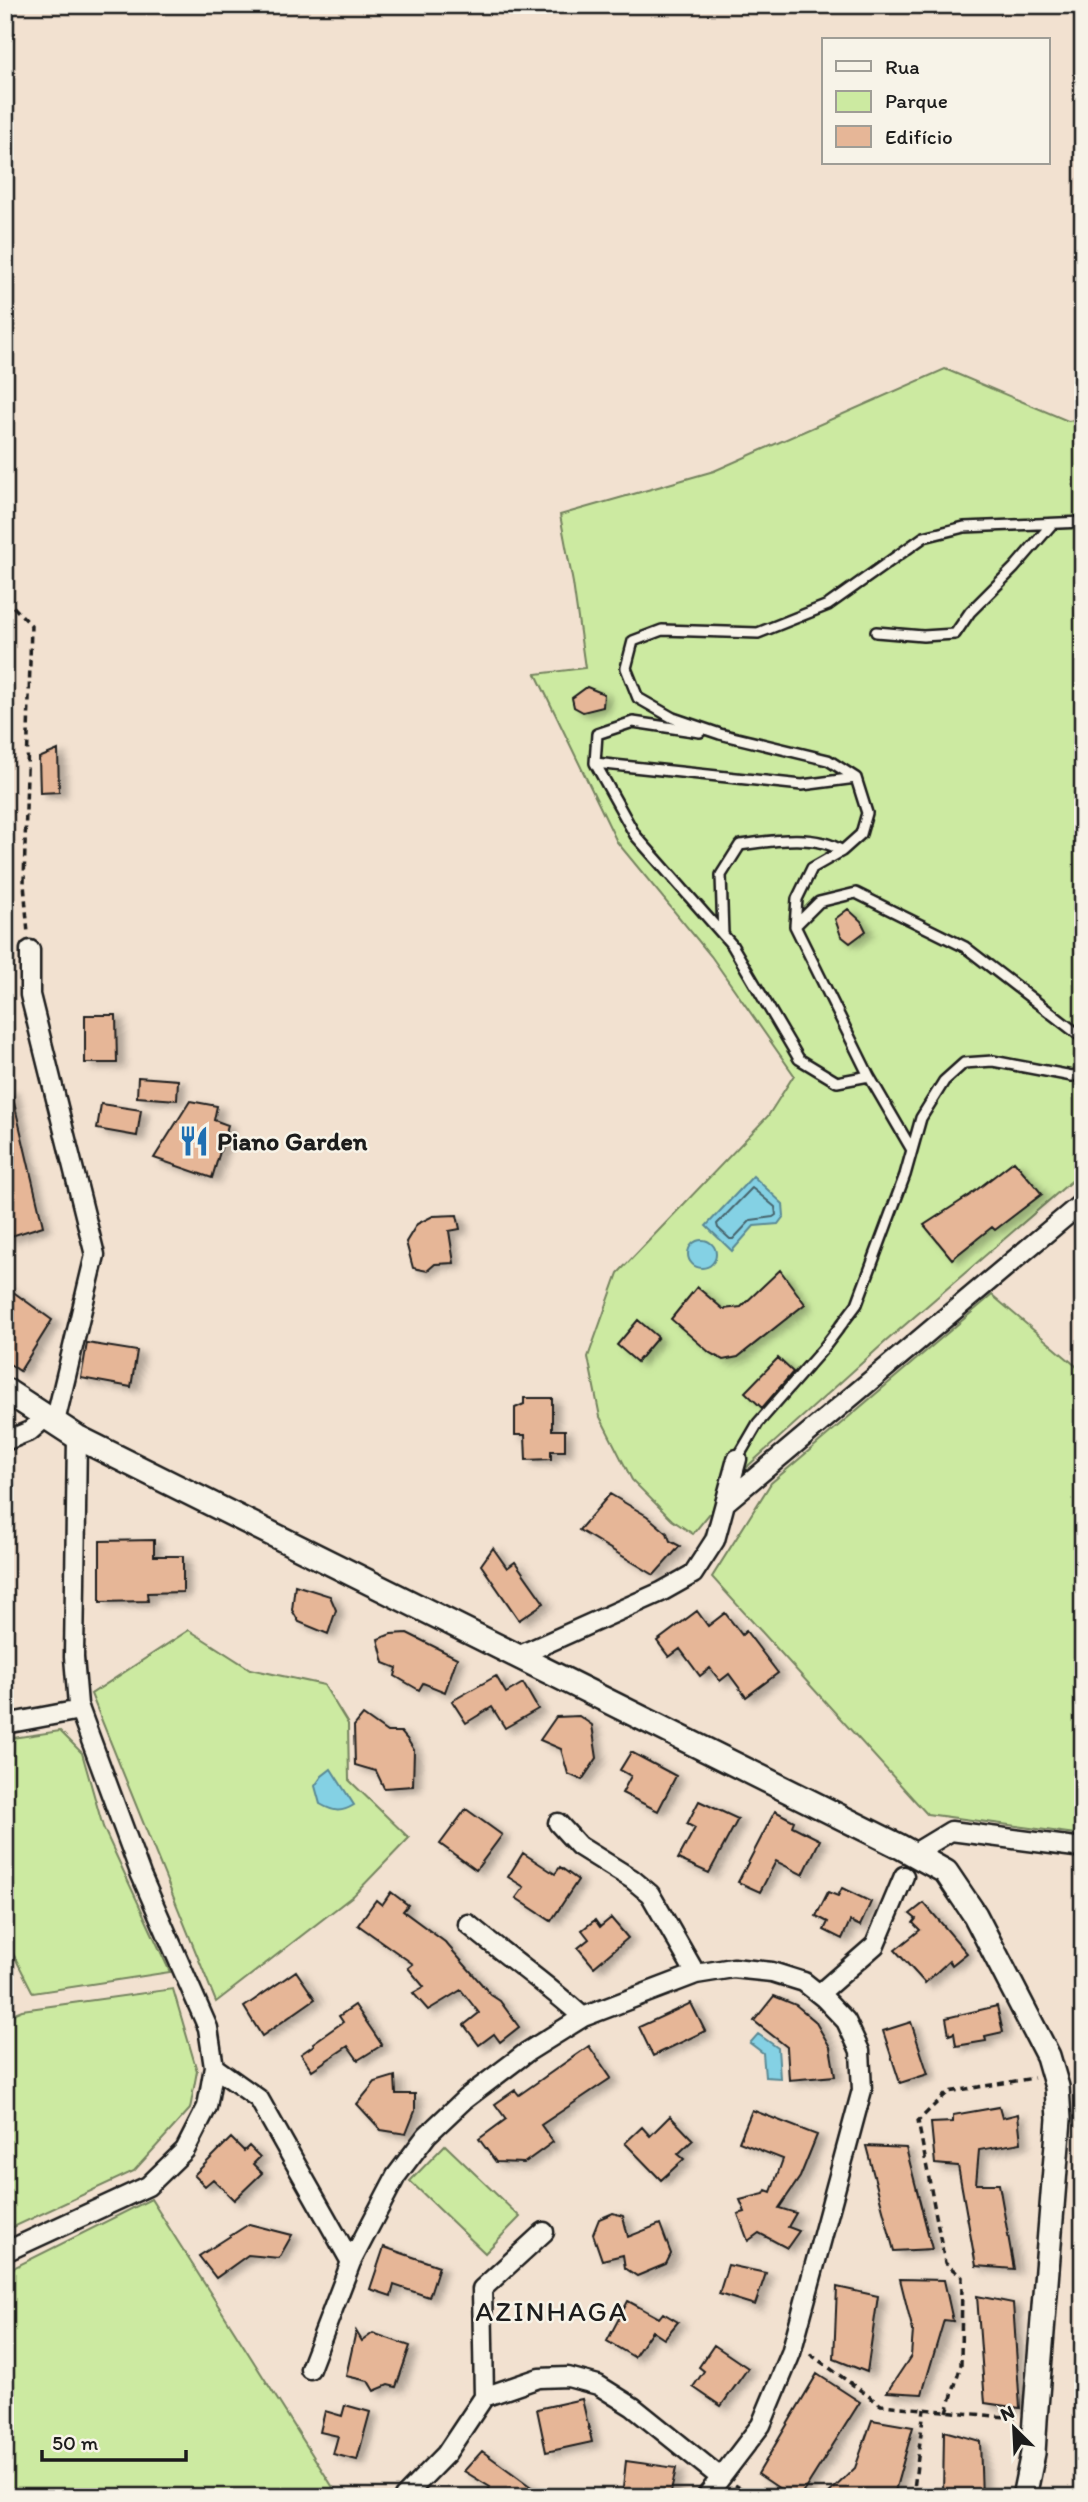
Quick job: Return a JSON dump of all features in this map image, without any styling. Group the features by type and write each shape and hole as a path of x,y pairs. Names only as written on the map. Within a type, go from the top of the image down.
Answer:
{"street":[{"path":"5,1441 50,1419 95,1255 30,995 30,950"},
{"path":"725,1503 1083,1202"},
{"path":"5,1390 77,1437 946,1872 975,1915 1048,2056 1057,2087 1059,2119 1033,2453 1024,2497"},
{"path":"5,2252 148,2186 185,2150 207,2108 214,2067 208,2028 141,1875 80,1710 74,1657 77,1437"},
{"path":"518,1656 661,1592 693,1574 715,1540 737,1459"},
{"path":"5,1724 80,1710"},
{"path":"558,1823 579,1846 632,1879 650,1894 696,1974"},
{"path":"913,1854 951,1831 1083,1848"},
{"path":"819,1994 876,1945 904,1876"},
{"path":"468,1924 519,1966 550,1986 583,2017"},
{"path":"310,2369 351,2262 396,2176 428,2135 465,2099 527,2052 583,2017 696,1974 733,1968 772,1972 804,1982 846,2021 860,2051 862,2090 794,2343 761,2425 706,2497"},
{"path":"214,2067 259,2099 351,2262"},
{"path":"404,2497 446,2454 484,2397 482,2289 544,2232"},
{"path":"484,2397 539,2378 568,2377 598,2385 633,2407 720,2477"}],"lane":[{"path":"912,1150 869,1076 795,926 797,899 812,868 842,851 861,834 867,813 856,778 828,760 720,734 673,718 638,698 626,668 633,641 662,630 758,634 828,605 924,537 964,527 1083,523"},
{"path":"876,632 923,636 955,634 970,612 1014,568 1052,524"},
{"path":"720,734 633,722 597,734 595,763 635,835 732,945 799,1059 837,1083 869,1076"},
{"path":"595,763 802,785 856,778"},
{"path":"723,935 721,875 740,845 779,840 831,843 842,851"},
{"path":"795,926 820,902 856,893 965,947 1083,1038"},
{"path":"737,1459 758,1423 823,1349 858,1304 884,1236 921,1118 944,1081 964,1063 993,1060 1072,1076 1083,1074"}],"path":[{"path":"5,598 31,625 24,883 30,950"},
{"path":"947,2412 961,2365 962,2277 945,2263 918,2121 948,2092 1054,2075"},
{"path":"794,2343 881,2405 1035,2420"},
{"path":"913,2497 924,2409"}],"green space":[{"path":"945,369 1068,421 1083,419 1083,1171 884,1343 749,1465 693,1534 672,1520 632,1480 600,1417 588,1357 618,1273 768,1116 794,1075 711,956 617,842 536,674 585,668 560,515 714,471"},
{"path":"992,1295 1083,1372 1083,1835 927,1814 712,1577 771,1483"},
{"path":"189,1630 250,1669 324,1685 348,1724 349,1780 409,1838 354,1895 216,2002 91,1694"},
{"path":"60,1731 82,1753 103,1827 170,1972 33,1993 5,1942 5,1739"},
{"path":"173,1989 197,2071 190,2109 134,2171 5,2231 5,2017 22,2010"},
{"path":"445,2145 520,2217 485,2253 410,2181"},
{"path":"151,2199 339,2497 5,2497 5,2272"}],"water":[{"path":"753,1176 783,1204 784,1216 778,1224 754,1226 732,1251 706,1226"},
{"path":"702,1240 712,1244 716,1254 712,1264 702,1268 692,1264 688,1254 692,1244"},
{"path":"331,1769 354,1805 333,1810 320,1804 315,1786"},
{"path":"758,2034 778,2048 780,2078 765,2077 763,2053 750,2043"}],"building":[{"path":"587,687 604,694 603,707 583,712 574,707 572,698"},
{"path":"58,750 59,792 40,793 39,758"},
{"path":"848,909 861,921 866,931 850,943 841,936 835,919"},
{"path":"85,1015 116,1015 117,1063 85,1063"},
{"path":"138,1077 178,1080 177,1100 137,1097"},
{"path":"11,1090 43,1226 5,1238 5,1091"},
{"name":"Piano Garden","path":"190,1101 217,1106 214,1120 228,1125 212,1178 154,1158"},
{"path":"101,1104 141,1110 137,1136 97,1129"},
{"path":"1014,1161 1042,1194 995,1230 992,1227 952,1259 924,1225 970,1195"},
{"path":"457,1215 460,1229 449,1231 454,1263 435,1264 427,1271 413,1268 406,1242 417,1224 433,1216"},
{"path":"780,1270 805,1304 738,1357 723,1360 710,1353 671,1319 697,1287 723,1309 741,1307"},
{"path":"5,1286 52,1320 20,1371 5,1361"},
{"path":"638,1320 658,1337 637,1362 617,1345"},
{"path":"87,1343 137,1351 131,1387 81,1378"},
{"path":"778,1358 793,1372 762,1408 745,1392"},
{"path":"524,1398 552,1398 552,1430 565,1430 565,1451 551,1451 551,1459 526,1460 525,1435 515,1435 515,1408 524,1404"},
{"path":"610,1494 647,1516 667,1533 670,1541 680,1546 654,1575 579,1530"},
{"path":"154,1540 154,1556 183,1556 183,1592 147,1593 148,1601 100,1602 100,1541"},
{"path":"493,1548 507,1568 515,1562 544,1603 519,1620 481,1565"},
{"path":"295,1585 330,1596 336,1610 328,1634 299,1622 292,1610"},
{"path":"697,1611 708,1626 725,1613 742,1635 746,1631 778,1673 746,1697 729,1674 720,1681 710,1668 700,1676 680,1649 669,1657 657,1641"},
{"path":"407,1633 457,1658 445,1692 423,1683 419,1690 395,1676 397,1668 384,1663 378,1639 391,1634"},
{"path":"496,1676 506,1693 523,1683 538,1709 505,1728 492,1707 466,1723 452,1701"},
{"path":"363,1715 387,1732 401,1732 407,1739 414,1750 413,1786 384,1788 376,1771 355,1765 354,1726"},
{"path":"579,1716 592,1725 597,1758 582,1780 568,1774 561,1749 540,1740 556,1717"},
{"path":"631,1752 676,1776 658,1811 622,1793 631,1776 620,1770"},
{"path":"699,1801 738,1819 709,1873 678,1859 695,1828 687,1824"},
{"path":"466,1809 502,1835 476,1870 440,1844"},
{"path":"775,1811 794,1821 792,1826 820,1840 803,1875 776,1861 760,1892 738,1882"},
{"path":"523,1853 555,1874 560,1867 578,1880 551,1921 516,1898 524,1887 508,1877"},
{"path":"842,1888 871,1902 860,1926 850,1921 842,1939 824,1930 828,1922 816,1916 828,1892 838,1896"},
{"path":"391,1892 408,1905 403,1911 445,1942 491,1995 500,2001 519,2027 500,2042 494,2034 479,2045 464,2025 479,2013 461,1990 428,2010 413,1993 424,1987 408,1968 413,1964 358,1925 376,1900 382,1905"},
{"path":"924,1903 967,1953 952,1965 949,1961 925,1983 895,1950 920,1930 913,1923 916,1919 910,1914"},
{"path":"611,1918 628,1938 594,1967 578,1948 589,1939 582,1930 595,1920 600,1927"},
{"path":"296,1971 315,1999 262,2036 244,2007"},
{"path":"774,1996 796,2005 815,2021 830,2047 835,2076 789,2080 787,2047 754,2021"},
{"path":"691,2003 705,2031 653,2056 639,2027"},
{"path":"355,2005 382,2045 358,2060 348,2046 312,2070 301,2054 343,2022 339,2016"},
{"path":"997,2006 1003,2032 985,2036 986,2041 956,2046 954,2033 949,2035 946,2018"},
{"path":"911,2022 928,2074 900,2083 883,2031"},
{"path":"589,2046 611,2078 541,2125 553,2142 524,2163 496,2162 479,2139 506,2119 495,2104 515,2090 519,2095"},
{"path":"395,2076 396,2094 415,2094 415,2111 406,2134 381,2130 357,2104 375,2082"},
{"path":"999,2107 1002,2118 1018,2114 1021,2143 979,2150 976,2184 999,2184 1014,2269 976,2266 958,2166 935,2164 931,2123 953,2122 953,2115"},
{"path":"752,2110 817,2135 800,2177 779,2208 796,2213 788,2227 799,2231 787,2248 759,2233 748,2241 738,2214 745,2212 740,2200 764,2194 766,2190 771,2192 783,2159 739,2142"},
{"path":"670,2116 693,2140 678,2154 684,2159 661,2180 625,2143 642,2127 650,2136"},
{"path":"231,2138 244,2151 249,2146 260,2157 253,2164 262,2173 234,2200 213,2179 205,2186 194,2175"},
{"path":"866,2146 906,2148 932,2249 894,2251"},
{"path":"613,2213 623,2216 628,2237 660,2224 671,2254 666,2264 637,2276 625,2268 623,2255 602,2260 593,2234 599,2219"},
{"path":"249,2224 292,2235 279,2258 248,2255 216,2278 199,2256"},
{"path":"384,2247 439,2266 429,2297 394,2285 391,2296 370,2289"},
{"path":"728,2265 766,2273 755,2305 719,2294"},
{"path":"900,2279 944,2280 953,2321 944,2320 922,2394 887,2392 911,2356 913,2331"},
{"path":"837,2287 878,2296 867,2372 834,2359"},
{"path":"977,2296 1013,2303 1020,2408 985,2403"},
{"path":"628,2301 659,2318 663,2313 678,2322 664,2339 652,2331 634,2357 607,2341"},
{"path":"356,2331 362,2341 373,2333 410,2346 396,2387 388,2385 374,2391 368,2381 346,2376"},
{"path":"714,2345 748,2368 721,2406 693,2387 704,2371 699,2367"},
{"path":"817,2374 860,2402 800,2497 792,2497 758,2474"},
{"path":"582,2399 592,2442 546,2452 537,2409"},
{"path":"345,2405 370,2412 357,2460 333,2454 338,2436 320,2432 325,2411 342,2416"},
{"path":"872,2420 913,2427 895,2491 884,2497 825,2497 855,2468"},
{"path":"944,2431 980,2441 982,2497 943,2497"},
{"path":"482,2451 531,2487 522,2497 483,2497 490,2487 464,2471"},
{"path":"626,2461 676,2468 670,2497 622,2497"}],"place":[{"name":"Piano Garden","path":"194,1141"}],"district":[{"name":"AZINHAGA","path":"552,2311"}]}
